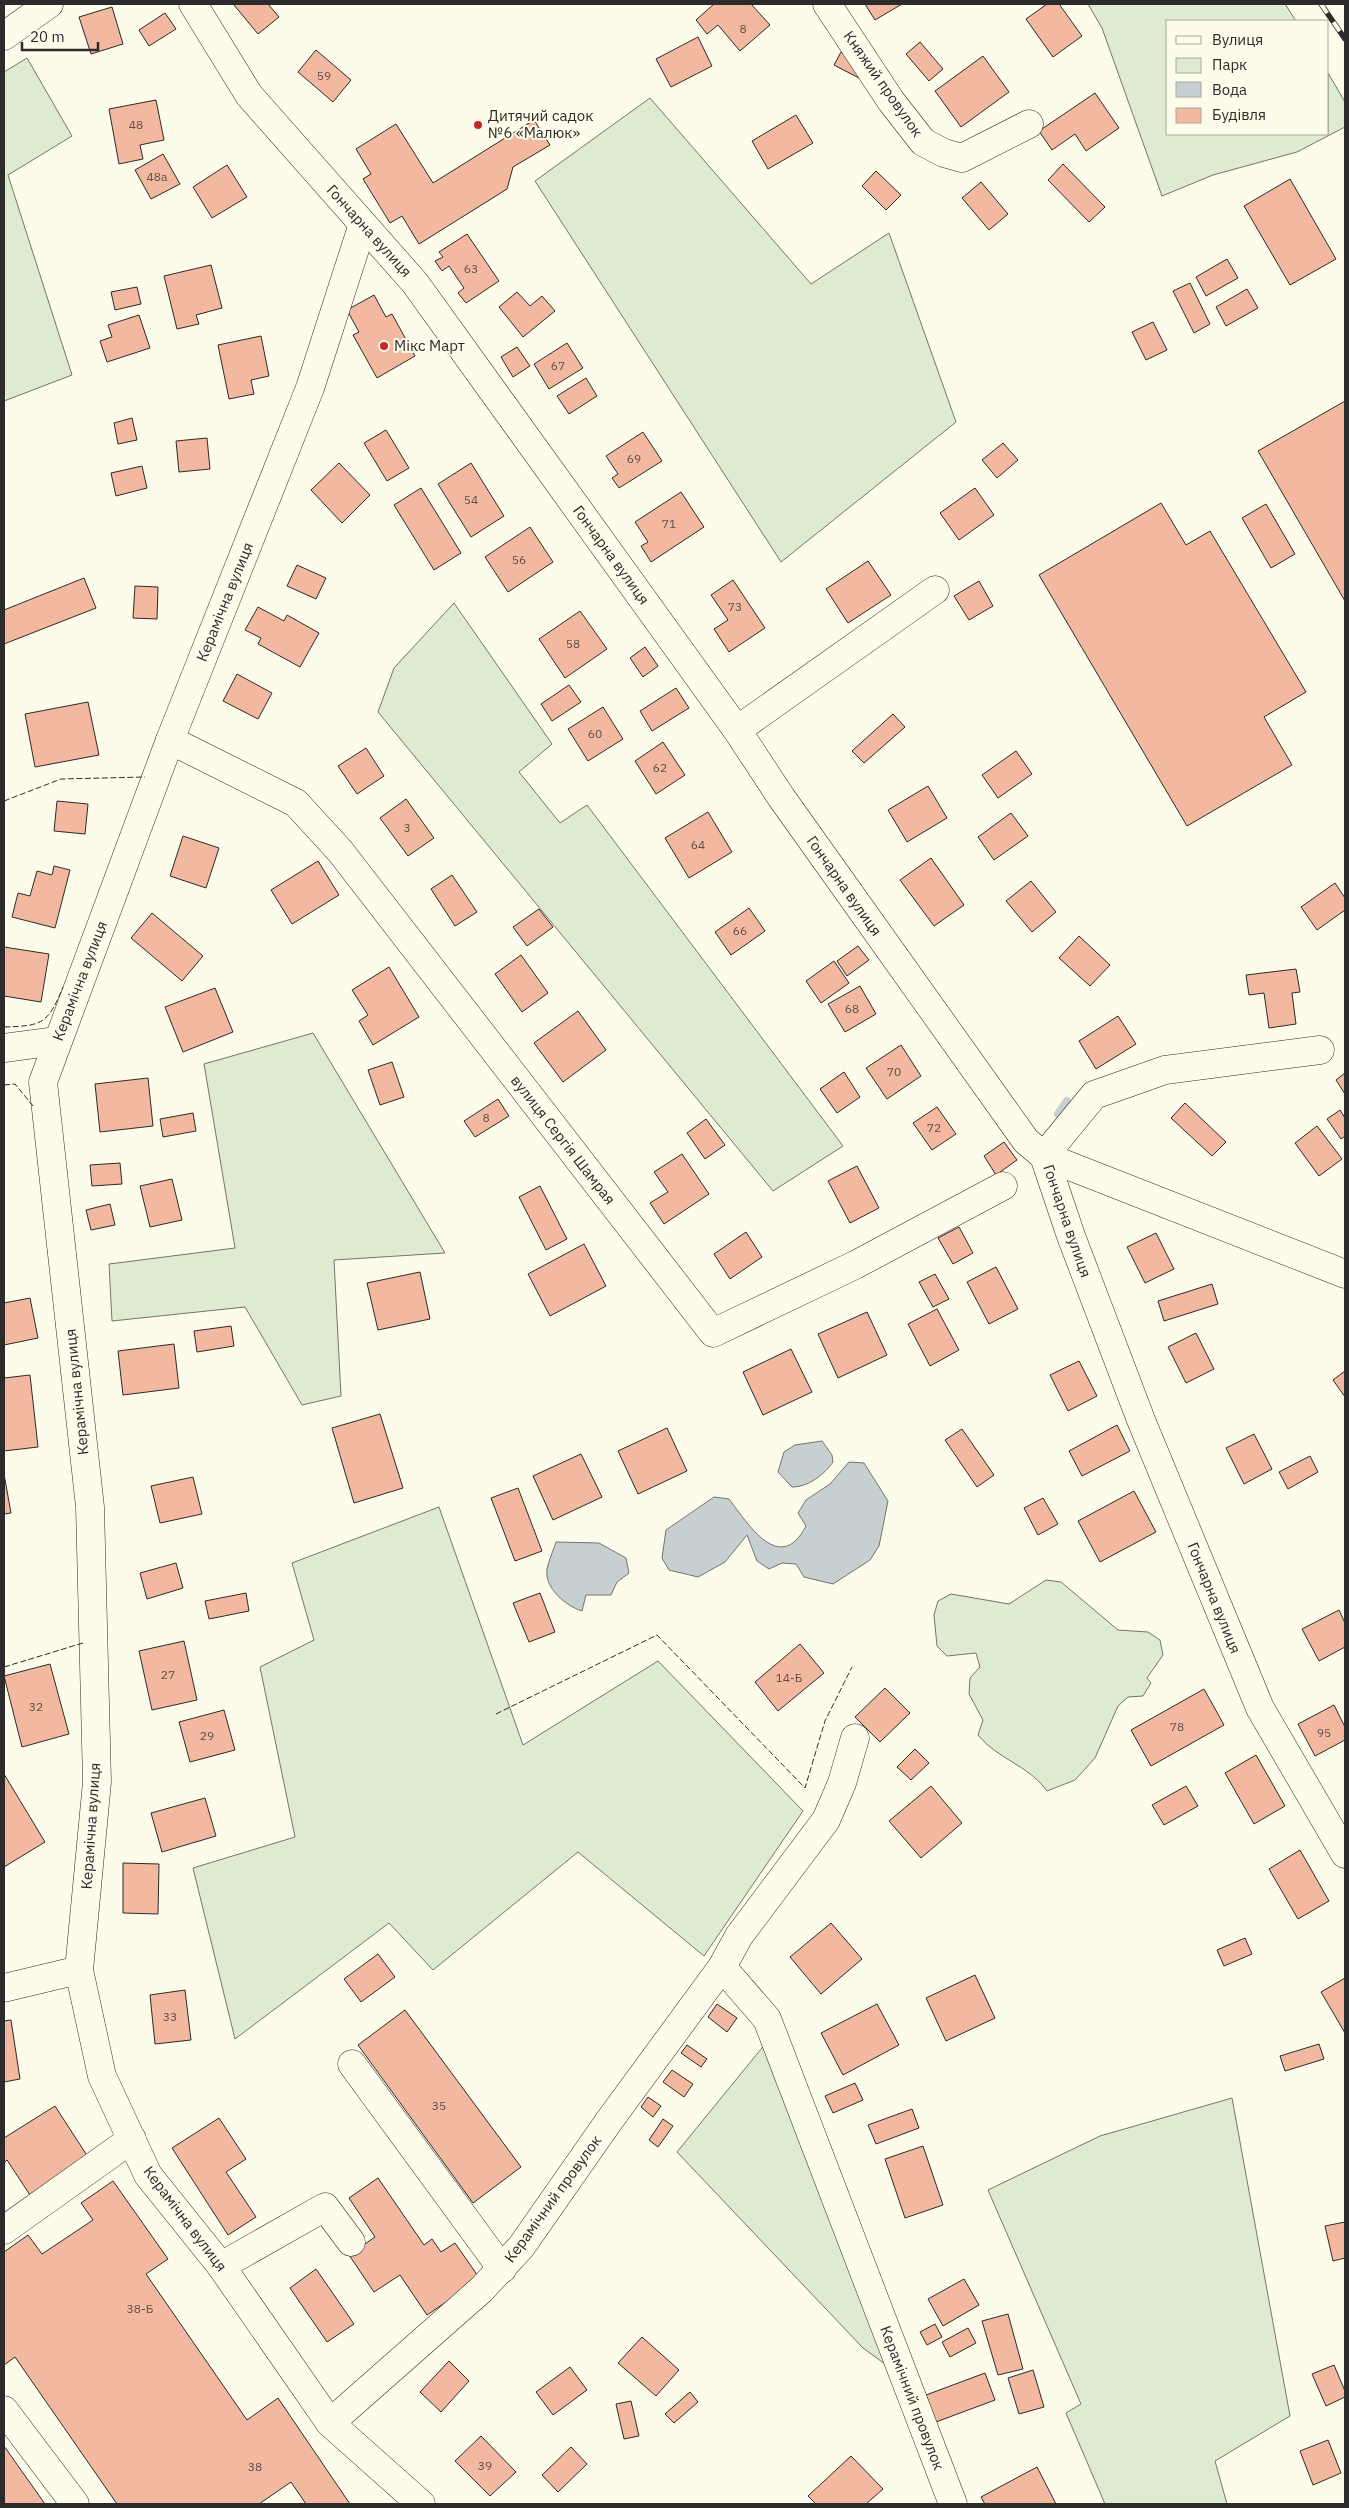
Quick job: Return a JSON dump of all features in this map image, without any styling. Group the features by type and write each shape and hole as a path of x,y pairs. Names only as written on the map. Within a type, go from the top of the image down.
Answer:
{"street":[{"path":"4,36 49,4"},
{"name":"Гончарна вулиця","path":"193,4 249,95 415,283 737,730 781,797 1026,1141 1044,1156 1071,1236 1141,1420 1260,1708 1345,1854"},
{"name":"Княжий провулок","path":"827,4 891,101 923,142 944,153 962,158 1029,124"},
{"name":"Керамічна вулиця","path":"363,224 310,388 170,740 43,1082 90,1507 97,1782 79,1970 102,2076 148,2175 221,2266 330,2423 421,2504"},
{"path":"737,730 935,590"},
{"name":"вулиця Сергія Шамрая","path":"170,740 296,803 340,851 713,1333 855,1265 1003,1186"},
{"path":"4,1048 57,1042"},
{"path":"1320,1050 1165,1070 1094,1095 1044,1156 1345,1274"},
{"name":"Керамічний провулок","path":"330,2423 502,2269 521,2247 609,2121 722,1967 739,1936 826,1820 842,1783 855,1738"},
{"name":"Керамічний провулок","path":"722,1967 767,2019 953,2504"},
{"path":"4,1988 79,1970"},
{"path":"352,2064 502,2269"},
{"path":"4,2230 132,2139"},
{"path":"221,2266 325,2208 351,2242"},
{"path":"4,2410 75,2504"}],"green space":[{"path":"1088,4 1285,4 1295,20 1166,20 1166,135 1329,135 1329,75 1345,102 1345,127 1297,152 1213,175 1162,196 1102,28"},
{"path":"27,58 72,136 8,175 72,375 4,401 4,72"},
{"path":"650,98 811,284 889,233 956,422 781,562 535,181"},
{"path":"454,603 552,744 519,772 560,823 587,805 843,1146 773,1191 378,712 394,668"},
{"path":"313,1033 445,1253 334,1260 341,1396 302,1405 245,1307 112,1321 109,1264 235,1248 204,1064"},
{"path":"439,1507 523,1745 658,1661 803,1811 704,1956 578,1852 433,1970 389,1923 235,2039 193,1868 295,1837 260,1667 314,1640 292,1563"},
{"path":"1046,1580 1061,1582 1118,1630 1148,1632 1160,1640 1163,1655 1147,1678 1151,1683 1143,1696 1128,1697 1118,1706 1095,1758 1075,1780 1047,1791 1032,1775 994,1750 978,1735 983,1720 969,1694 970,1678 980,1667 976,1653 947,1656 937,1646 934,1615 938,1601 951,1594 1009,1604"},
{"path":"766,2043 889,2367 863,2348 677,2152"},
{"path":"1232,2098 1290,2416 1215,2461 1227,2504 1105,2504 1066,2413 1081,2404 988,2190 1100,2136"}],"water":[{"path":"822,1441 832,1455 833,1462 810,1483 792,1487 778,1472 784,1452 795,1445"},
{"path":"849,1462 864,1463 888,1501 879,1546 870,1560 833,1584 804,1577 796,1564 782,1563 769,1569 757,1561 747,1535 725,1562 698,1577 669,1570 662,1558 666,1530 714,1497 729,1499 745,1521 765,1541 775,1546 786,1546 796,1540 806,1526 798,1513 806,1500 830,1484"},
{"path":"556,1542 599,1543 626,1558 629,1573 617,1582 611,1595 586,1595 582,1611 576,1609 563,1601 549,1583 547,1569"}],"building":[{"path":"268,4 279,17 258,34 234,5"},
{"path":"714,4 751,4 770,25 740,51 718,25 707,34 696,20"},
{"path":"865,4 902,4 875,20"},
{"path":"1047,4 1059,4 1082,36 1053,57 1026,19"},
{"path":"112,7 123,44 91,54 79,17"},
{"path":"165,13 176,29 149,46 139,30"},
{"path":"698,37 712,66 671,87 656,59"},
{"path":"920,42 943,69 929,81 906,54"},
{"path":"316,50 351,80 333,102 298,72"},
{"path":"841,52 866,66 859,78 834,65"},
{"path":"983,56 1009,92 961,127 935,91"},
{"path":"1095,93 1119,128 1086,151 1075,134 1052,150 1039,131"},
{"path":"156,100 164,140 140,145 143,159 119,164 109,109"},
{"path":"796,115 813,143 768,169 752,141"},
{"path":"534,120 550,145 513,167 507,189 419,244 402,216 390,223 363,179 371,174 356,149 396,124 433,183"},
{"path":"163,154 180,184 151,199 135,170"},
{"path":"1063,164 1105,207 1089,222 1048,180"},
{"path":"227,165 247,197 212,218 193,187"},
{"path":"876,171 901,195 886,210 862,186"},
{"path":"1290,179 1336,259 1290,285 1244,206"},
{"path":"981,182 1008,214 989,230 962,198"},
{"path":"467,234 499,281 466,303 458,293 464,288 449,266 442,271 435,261 443,257 439,252"},
{"path":"1227,259 1238,278 1206,296 1196,277"},
{"path":"211,265 222,308 196,315 199,324 177,329 164,276"},
{"path":"1190,283 1210,324 1194,333 1173,291"},
{"path":"137,287 141,304 115,310 111,292"},
{"path":"1247,289 1258,308 1226,326 1216,307"},
{"path":"517,292 530,306 542,296 555,311 523,337 499,307"},
{"name":"Мікс Март","path":"374,295 386,317 392,314 415,356 377,378 353,335 359,332 347,310"},
{"path":"139,315 150,348 107,362 100,341 112,337 108,325"},
{"path":"1153,322 1167,350 1146,360 1132,332"},
{"path":"261,336 269,376 251,380 254,394 229,399 218,345"},
{"path":"567,343 583,368 549,389 534,364"},
{"path":"517,347 530,366 513,377 501,357"},
{"path":"586,378 597,396 569,414 557,396"},
{"path":"1345,401 1345,601 1258,451"},
{"path":"132,418 137,440 118,444 114,423"},
{"path":"386,430 409,468 387,481 364,443"},
{"path":"643,432 662,461 619,488 612,478 618,474 606,456"},
{"path":"207,438 210,469 179,472 176,441"},
{"path":"1003,443 1018,460 997,478 982,460"},
{"path":"339,463 370,495 342,523 311,490"},
{"path":"471,463 504,516 471,537 438,484"},
{"path":"142,466 147,488 116,496 111,473"},
{"path":"421,488 461,553 434,570 394,505"},
{"path":"975,488 994,515 959,540 940,513"},
{"path":"681,492 704,527 651,562 641,546 648,542 635,522"},
{"path":"1161,503 1186,545 1210,531 1306,692 1264,717 1292,765 1187,826 1039,575"},
{"path":"1266,504 1295,554 1271,568 1242,518"},
{"path":"530,527 553,562 508,592 485,557"},
{"path":"868,561 891,595 848,623 826,589"},
{"path":"297,565 326,578 316,599 287,586"},
{"path":"84,578 96,608 4,644 4,610"},
{"path":"733,580 765,628 729,652 714,629 728,620 711,595"},
{"path":"979,581 993,606 969,620 954,596"},
{"path":"135,586 158,587 157,619 133,618"},
{"path":"258,607 284,621 287,615 319,633 300,667 258,644 261,638 245,630"},
{"path":"580,611 607,649 565,678 539,639"},
{"path":"645,647 658,666 643,677 630,658"},
{"path":"237,674 272,693 258,719 223,701"},
{"path":"569,685 581,702 552,721 541,704"},
{"path":"676,688 689,708 652,731 640,711"},
{"path":"88,702 99,755 35,767 25,714"},
{"path":"603,707 623,739 588,761 568,729"},
{"path":"893,714 905,727 864,763 852,751"},
{"path":"663,742 685,775 656,794 635,761"},
{"path":"366,748 384,776 357,794 338,766"},
{"path":"1016,751 1032,774 998,798 982,775"},
{"path":"928,786 947,818 907,842 888,810"},
{"path":"406,799 434,838 408,856 380,818"},
{"path":"57,801 88,804 85,834 54,831"},
{"path":"708,812 732,852 689,878 665,838"},
{"path":"1011,813 1028,836 994,860 978,837"},
{"path":"183,836 219,848 206,888 170,876"},
{"path":"931,858 964,905 934,926 900,880"},
{"path":"318,861 339,895 292,924 271,890"},
{"path":"54,866 70,870 55,928 12,917 18,893 30,896 37,871 52,875"},
{"path":"452,875 477,912 455,926 431,889"},
{"path":"1031,881 1056,912 1032,932 1006,901"},
{"path":"1335,883 1345,898 1345,910 1317,930 1301,907"},
{"path":"749,908 765,931 731,955 715,932"},
{"path":"539,909 553,927 527,946 513,927"},
{"path":"152,913 203,956 182,981 131,938"},
{"path":"1079,936 1110,965 1090,986 1059,958"},
{"path":"858,946 869,960 847,976 837,961"},
{"path":"4,947 49,954 41,1002 4,996"},
{"path":"521,955 548,993 522,1012 495,974"},
{"path":"834,961 849,983 821,1003 806,981"},
{"path":"389,967 419,1017 373,1045 359,1021 368,1015 352,990"},
{"path":"1296,969 1300,992 1292,993 1296,1024 1269,1028 1264,993 1249,995 1246,975"},
{"path":"860,986 876,1014 845,1032 828,1004"},
{"path":"215,988 233,1032 183,1052 165,1007"},
{"path":"578,1011 606,1050 563,1082 534,1043"},
{"path":"1118,1016 1136,1044 1096,1069 1079,1041"},
{"path":"901,1045 921,1076 887,1099 866,1068"},
{"path":"392,1062 404,1097 380,1105 368,1070"},
{"path":"844,1072 860,1097 837,1113 820,1089"},
{"path":"1345,1073 1345,1094 1336,1080"},
{"path":"148,1078 153,1126 100,1132 95,1084"},
{"path":"498,1099 509,1116 475,1137 464,1121"},
{"path":"1185,1103 1226,1142 1212,1156 1171,1118"},
{"path":"937,1107 956,1134 932,1150 913,1123"},
{"path":"1340,1110 1345,1118 1345,1136 1341,1139 1327,1119"},
{"path":"193,1113 196,1131 163,1137 160,1119"},
{"path":"706,1119 725,1145 705,1159 687,1133"},
{"path":"1317,1126 1342,1159 1319,1176 1295,1143"},
{"path":"1004,1142 1017,1160 996,1175 984,1156"},
{"path":"682,1154 709,1194 664,1224 650,1203 668,1192 654,1172"},
{"path":"120,1163 122,1184 92,1186 90,1165"},
{"path":"857,1166 879,1208 850,1223 828,1181"},
{"path":"172,1179 182,1220 150,1227 140,1186"},
{"path":"540,1186 567,1239 546,1250 519,1197"},
{"path":"110,1204 115,1225 91,1230 86,1210"},
{"path":"959,1227 973,1253 953,1264 938,1238"},
{"path":"746,1232 762,1257 730,1279 714,1254"},
{"path":"1156,1233 1174,1269 1145,1283 1127,1247"},
{"path":"584,1244 606,1286 550,1316 528,1274"},
{"path":"996,1267 1018,1309 989,1324 967,1282"},
{"path":"420,1272 430,1319 378,1330 367,1283"},
{"path":"935,1274 949,1299 933,1307 919,1282"},
{"path":"1212,1284 1218,1304 1164,1321 1158,1301"},
{"path":"30,1298 38,1338 4,1345 4,1303"},
{"path":"937,1309 959,1350 930,1366 908,1324"},
{"path":"867,1312 887,1355 838,1378 818,1334"},
{"path":"231,1326 234,1346 197,1352 194,1331"},
{"path":"1196,1333 1214,1369 1186,1383 1168,1347"},
{"path":"174,1344 179,1388 123,1395 118,1351"},
{"path":"791,1349 812,1392 763,1415 743,1372"},
{"path":"1079,1361 1097,1396 1068,1411 1050,1375"},
{"path":"1345,1371 1345,1397 1333,1380"},
{"path":"30,1375 38,1447 4,1451 4,1378"},
{"path":"380,1414 403,1488 354,1503 332,1428"},
{"path":"1117,1425 1130,1451 1082,1476 1069,1451"},
{"path":"667,1428 687,1471 638,1494 618,1451"},
{"path":"962,1429 994,1475 977,1487 945,1440"},
{"path":"1254,1434 1272,1469 1244,1484 1226,1448"},
{"path":"581,1454 602,1497 553,1520 533,1476"},
{"path":"1310,1456 1318,1472 1288,1489 1279,1472"},
{"path":"4,1474 11,1513 4,1514"},
{"path":"193,1477 202,1514 160,1523 151,1486"},
{"path":"518,1488 542,1551 515,1561 491,1498"},
{"path":"1134,1491 1156,1532 1100,1562 1078,1521"},
{"path":"1043,1498 1058,1524 1038,1535 1024,1508"},
{"path":"176,1563 183,1588 147,1599 140,1573"},
{"path":"246,1593 249,1611 209,1619 205,1601"},
{"path":"540,1593 555,1632 529,1642 513,1603"},
{"path":"1339,1610 1345,1623 1345,1647 1319,1661 1302,1629"},
{"path":"184,1641 197,1700 152,1710 139,1651"},
{"path":"800,1644 824,1673 778,1711 755,1682"},
{"path":"50,1664 69,1734 22,1747 4,1676"},
{"path":"885,1688 910,1713 880,1742 855,1717"},
{"path":"1204,1689 1224,1725 1151,1766 1131,1730"},
{"path":"1334,1705 1345,1727 1345,1740 1315,1756 1298,1724"},
{"path":"224,1710 235,1750 190,1762 179,1722"},
{"path":"915,1749 929,1763 911,1780 897,1767"},
{"path":"1256,1755 1285,1806 1254,1824 1225,1773"},
{"path":"4,1774 45,1842 4,1867"},
{"path":"931,1786 962,1823 921,1858 889,1821"},
{"path":"1186,1786 1198,1806 1164,1825 1152,1805"},
{"path":"205,1798 216,1836 162,1852 151,1813"},
{"path":"1300,1850 1329,1901 1298,1919 1269,1869"},
{"path":"123,1863 159,1864 158,1914 123,1913"},
{"path":"831,1923 862,1959 821,1994 790,1957"},
{"path":"1245,1938 1252,1954 1224,1966 1217,1950"},
{"path":"378,1954 395,1977 361,2002 344,1979"},
{"path":"975,1975 995,2018 946,2041 926,1998"},
{"path":"1345,1978 1345,2033 1321,1992"},
{"path":"185,1990 191,2040 155,2044 150,1995"},
{"path":"717,2004 737,2018 727,2032 708,2017"},
{"path":"877,2004 899,2045 843,2075 821,2033"},
{"path":"405,2010 521,2167 473,2203 358,2045"},
{"path":"11,2020 20,2079 4,2082 4,2021"},
{"path":"1319,2044 1324,2059 1285,2071 1280,2056"},
{"path":"687,2045 707,2059 701,2067 681,2053"},
{"path":"672,2070 693,2084 684,2097 663,2082"},
{"path":"855,2083 863,2100 833,2113 825,2096"},
{"path":"648,2097 661,2106 653,2117 641,2107"},
{"path":"55,2106 88,2157 30,2195 7,2160 4,2163 4,2138"},
{"path":"912,2109 919,2128 876,2144 868,2125"},
{"path":"219,2118 246,2159 226,2172 256,2217 228,2235 172,2148"},
{"path":"663,2119 673,2126 658,2147 649,2140"},
{"path":"923,2146 943,2205 905,2218 885,2159"},
{"path":"378,2178 424,2245 432,2239 441,2252 455,2243 480,2279 427,2315 400,2275 374,2292 349,2255 375,2237 349,2198"},
{"path":"113,2181 168,2259 146,2274 247,2420 278,2398 350,2504 306,2504 291,2482 259,2504 117,2504 15,2357 4,2365 4,2252 28,2235 42,2254 93,2220 81,2203"},
{"path":"1345,2222 1345,2258 1333,2261 1325,2226"},
{"path":"316,2269 354,2324 327,2342 290,2288"},
{"path":"964,2279 979,2305 943,2326 928,2299"},
{"path":"1008,2314 1023,2369 998,2375 982,2321"},
{"path":"935,2324 942,2337 927,2345 920,2332"},
{"path":"968,2328 976,2343 950,2357 942,2342"},
{"path":"642,2337 679,2370 656,2396 618,2363"},
{"path":"449,2361 469,2381 441,2412 420,2392"},
{"path":"1334,2365 1345,2391 1345,2397 1326,2406 1312,2374"},
{"path":"570,2367 587,2390 553,2415 536,2392"},
{"path":"1033,2370 1044,2407 1019,2414 1008,2378"},
{"path":"985,2373 995,2400 936,2422 926,2395"},
{"path":"690,2392 698,2402 674,2423 665,2414"},
{"path":"631,2401 639,2436 624,2439 616,2404"},
{"path":"481,2436 516,2472 490,2496 455,2461"},
{"path":"1328,2440 1341,2473 1313,2485 1300,2451"},
{"path":"4,2446 45,2504 4,2504"},
{"path":"571,2447 587,2464 558,2492 542,2475"},
{"path":"851,2456 883,2489 866,2504 816,2504 808,2496"},
{"path":"1037,2467 1056,2504 985,2504 981,2497"}],"waterway":[{"path":"1058,1114 1067,1101"}],"railway":[{"path":"1321,4 1345,39"}],"fence":[{"path":"4,801 61,779 145,777"},
{"path":"4,1027 27,1026 42,1021 53,1009 63,987"},
{"path":"4,1085 15,1084 33,1106"},
{"path":"496,1714 657,1635 805,1788 825,1721 852,1667"},
{"path":"4,1667 83,1643"}],"place":[{"name":"Дитячий садок №6 «Малюк»","path":"478,125"},
{"name":"Мікс Март","path":"384,346"}]}
